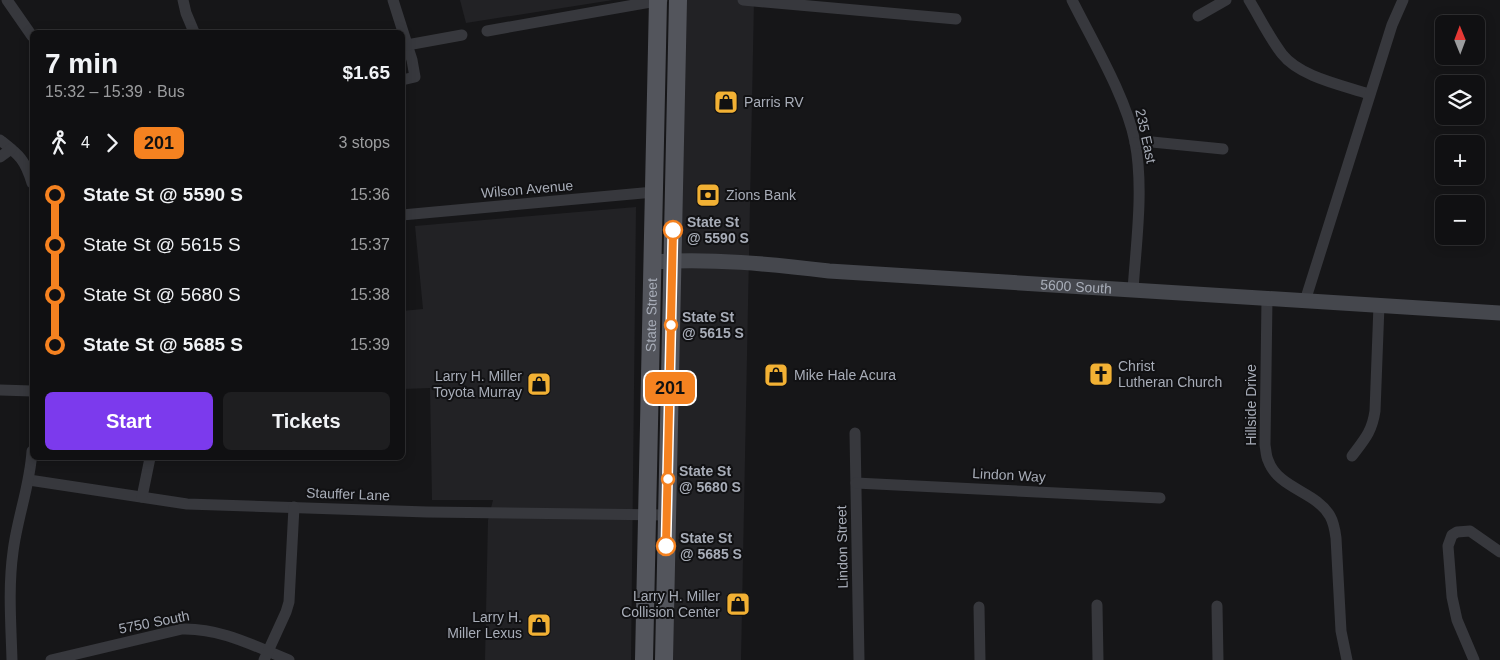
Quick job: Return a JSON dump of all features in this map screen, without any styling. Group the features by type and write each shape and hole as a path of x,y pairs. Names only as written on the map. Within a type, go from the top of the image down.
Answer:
{"main road":[{"name":"State Street","path":"644,660 652,262 660,0"},
{"name":"State Street","path":"664,660 678,0"}],"street":[{"path":"7,0 30,33"},
{"path":"183,0 193,30"},
{"path":"393,0 402,30"},
{"path":"487,31 660,0"},
{"path":"743,0 831,4 956,19"},
{"name":"235 East","path":"1072,0 1123,105 1135,143 1139,190 1133,290"},
{"path":"1198,16 1226,0"},
{"path":"1249,0 1282,54 1291,63 1304,72 1369,94"},
{"path":"1305,301 1369,94 1392,24 1403,0"},
{"path":"406,44 462,35"},
{"path":"405,41 415,76 405,79"},
{"path":"0,140 20,156 28,168 30,176"},
{"path":"1135,143 1152,142 1223,149"},
{"path":"0,157 11,149"},
{"name":"Wilson Avenue","path":"405,215 654,192"},
{"name":"5600 South","path":"652,262 673,260 785,266 829,272 1500,313"},
{"name":"Hillside Drive","path":"1267,298 1265,445 1268,460 1272,469 1283,481 1330,514 1336,538 1341,631 1347,660"},
{"path":"1352,456 1373,426 1378,305"},
{"path":"0,390 30,391"},
{"name":"Lindon Street","path":"855,433 859,660"},
{"path":"12,660 10,575 16,534 29,480 31,460"},
{"path":"142,497 150,460"},
{"name":"Stauffer Lane","path":"29,480 187,504 436,512 667,515"},
{"name":"Lindon Way","path":"856,482 1160,498"},
{"path":"266,656 289,602 294,507"},
{"path":"1474,660 1457,620 1452,597 1448,546 1452,535 1457,532 1470,531 1500,552"},
{"path":"1097,605 1098,660"},
{"path":"1217,606 1218,660"},
{"path":"979,607 980,660"},
{"name":"5750 South","path":"51,660 182,629 212,631 266,656 289,660"}],"shaded area":[{"path":"460,0 613,0 466,23"},
{"path":"686,0 754,0 741,660 671,660"},
{"path":"636,207 631,660 485,660 488,520 493,500 432,500 430,388 405,389 405,311 423,309 415,226"}],"bus line":[{"name":"201","path":"666,546 673,230"}],"place":[{"name":"Parris RV","path":"726,102"},
{"name":"Zions Bank","path":"708,195"},
{"name":"State St @ 5590 S","path":"673,230"},
{"name":"State St @ 5615 S","path":"671,325"},
{"name":"Christ Lutheran Church","path":"1101,374"},
{"name":"Mike Hale Acura","path":"776,375"},
{"name":"Larry H. Miller Toyota Murray","path":"539,384"},
{"name":"State St @ 5680 S","path":"668,479"},
{"name":"State St @ 5685 S","path":"666,546"},
{"name":"Larry H. Miller Collision Center","path":"738,604"},
{"name":"Larry H. Miller Lexus","path":"539,625"}]}
